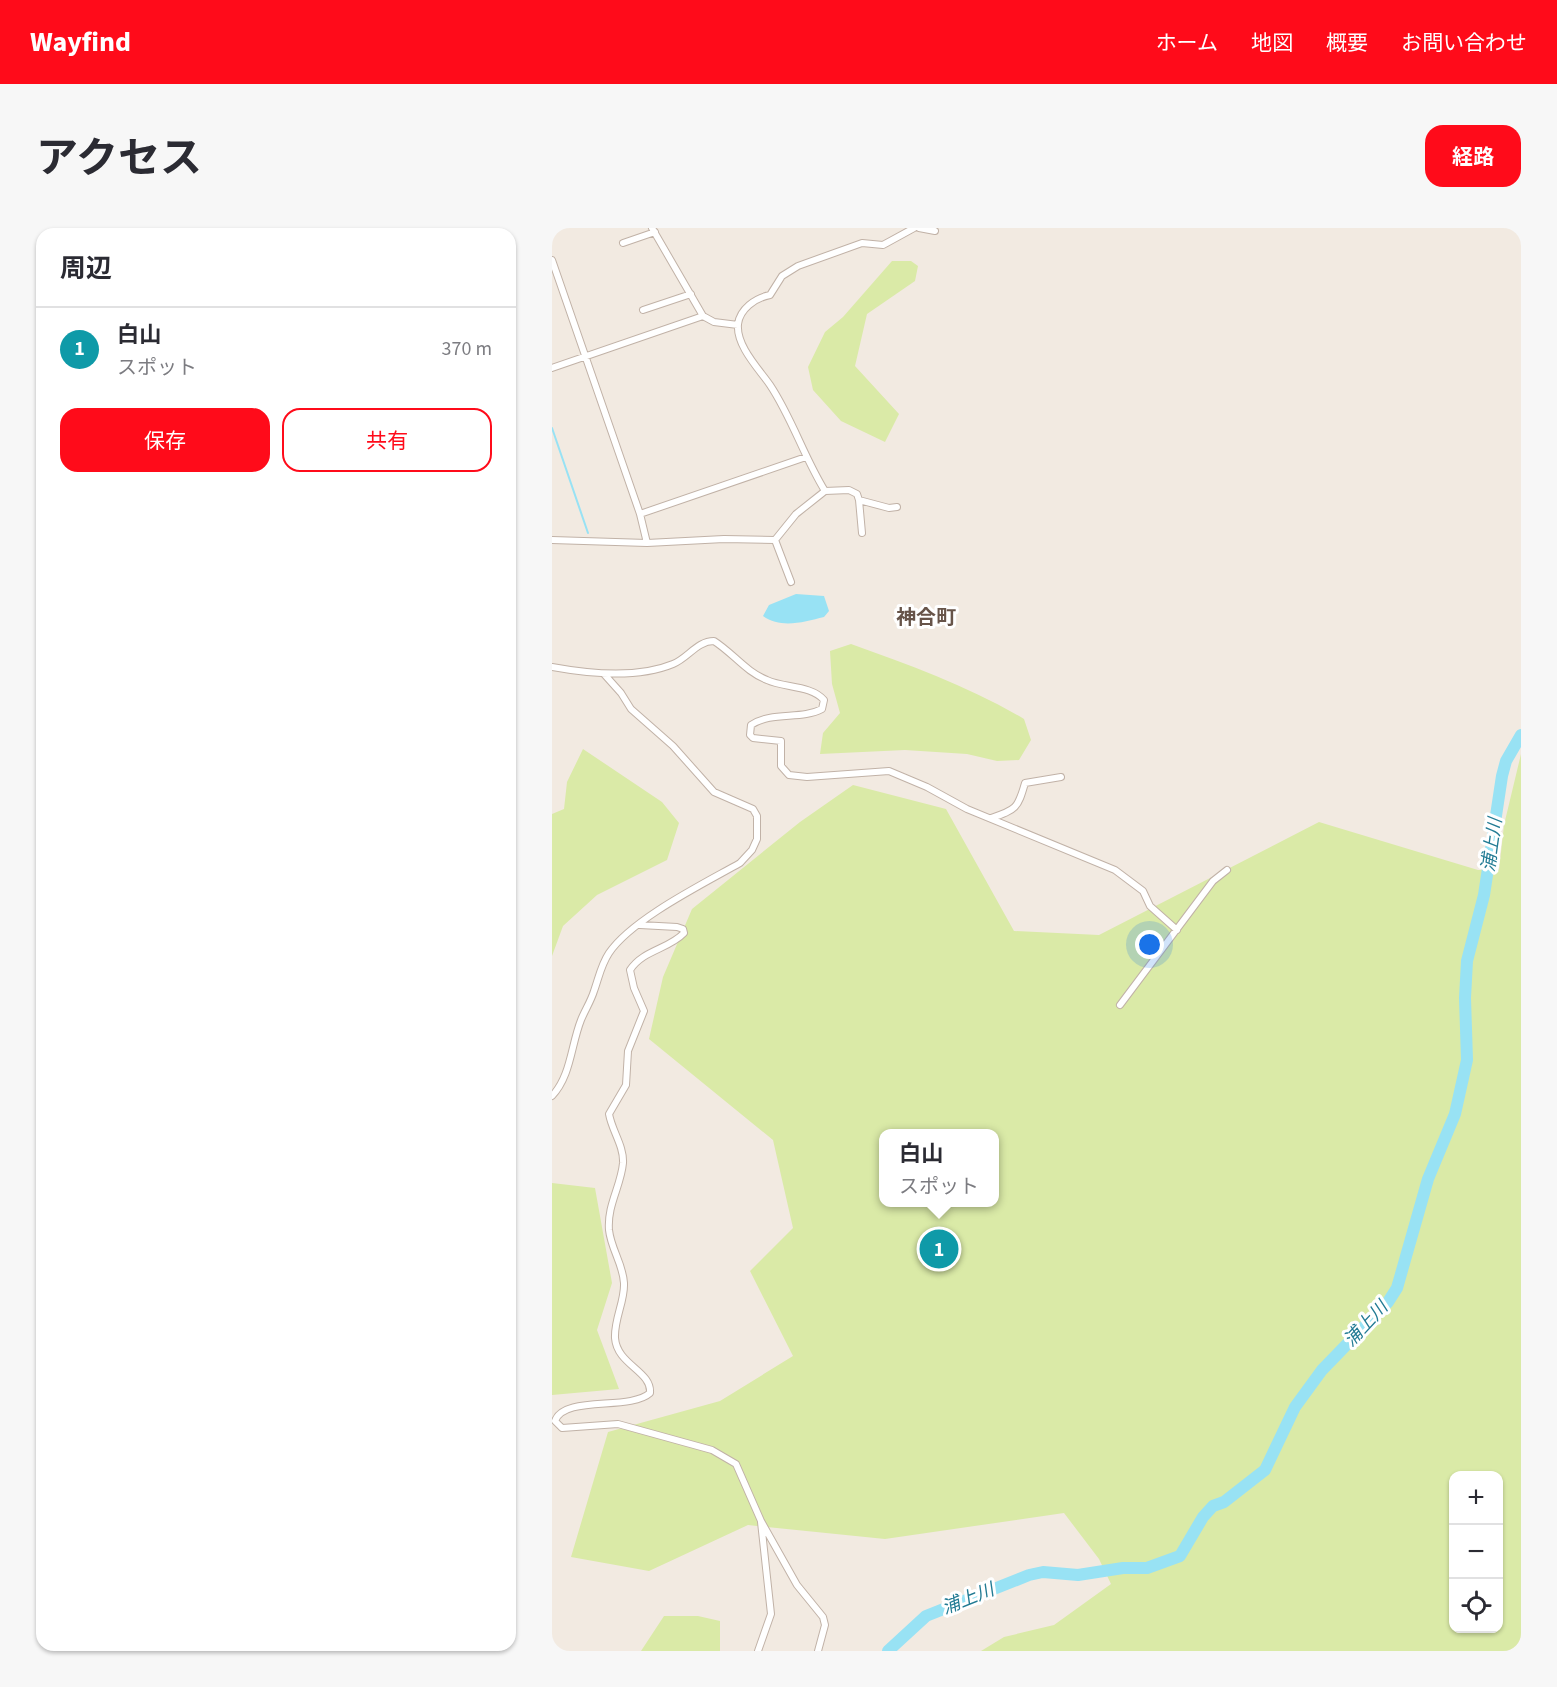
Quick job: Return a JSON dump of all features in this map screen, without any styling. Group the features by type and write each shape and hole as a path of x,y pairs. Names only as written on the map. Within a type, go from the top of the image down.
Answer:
{"street":[{"path":"825,491 771,387 743,345 738,326 744,309 760,297 770,295 782,276 798,266 862,243 883,245 914,228"},
{"path":"919,228 935,231"},
{"path":"623,243 654,230 703,316 714,322 738,326"},
{"path":"552,260 640,514 647,543"},
{"path":"643,310 691,294"},
{"path":"552,368 703,316"},
{"path":"640,514 806,457"},
{"path":"775,540 796,514 825,491 853,490 859,500 862,533"},
{"path":"859,500 889,508 897,507"},
{"path":"552,540 647,543 724,539 775,540"},
{"path":"775,540 791,582"},
{"path":"552,667 604,674 656,671 677,663 703,643 714,641 752,673 767,680 814,692 824,700 822,709 814,713 782,716 751,725 750,735 753,738 781,741 781,766 789,775 807,777 889,771 991,818 1115,870 1143,891 1150,906 1177,930"},
{"path":"552,1096 559,1088 567,1069 573,1042 594,992 600,969 620,939 740,863 752,850 757,839 757,816 746,804 714,792 673,746 631,709 621,693 604,674"},
{"path":"991,818 1013,810 1019,804 1025,783 1061,777"},
{"path":"1120,1005 1213,881 1227,870"},
{"path":"640,925 677,927 683,929 684,933 678,939 635,963 630,970 633,988 644,1011 628,1051 626,1085 609,1114 623,1161 620,1178 610,1203 609,1231 622,1267 625,1285 614,1335 617,1350 622,1359 647,1381 650,1393 645,1398 628,1402 572,1409 562,1412 555,1421 562,1428 618,1424 712,1450 736,1464 761,1521 797,1585 823,1617 825,1625 818,1651"},
{"path":"758,1651 771,1614 761,1521"}],"green space":[{"path":"892,261 911,261 918,266 915,281 867,314 855,366 899,414 885,442 841,421 813,390 808,367 825,332 843,317"},
{"path":"851,644 961,687 1024,719 1031,740 1019,760 997,761 967,754 905,750 820,754 823,733 840,713 832,684 830,651"},
{"path":"583,749 662,802 679,823 667,860 597,895 563,926 552,956 552,814 564,809 567,782"},
{"path":"1521,754 1521,1651 981,1651 1004,1637 1054,1625 1111,1584 1099,1559 1064,1513 885,1539 748,1525 649,1571 571,1557 608,1432 720,1401 793,1356 750,1271 793,1228 773,1140 649,1039 663,977 692,909 800,822 853,785 946,809 1014,931 1099,935 1319,822 1478,870 1499,870 1504,825"},
{"path":"552,1183 595,1188 612,1283 597,1330 619,1389 552,1395"},
{"path":"664,1616 698,1616 720,1621 720,1651 641,1651"}],"water":[{"path":"796,594 824,596 829,611 824,617 793,623 777,622 763,616 769,605"}],"waterway":[{"path":"552,428 588,533"},
{"name":"浦上川","path":"888,1651 926,1616 1029,1575 1043,1572 1078,1575 1123,1568 1147,1568 1180,1556 1203,1517 1213,1506 1224,1502 1265,1470 1295,1407 1322,1370 1388,1302 1397,1288 1428,1179 1455,1114 1467,1060 1465,998 1467,961 1484,895 1502,776 1506,761 1521,735"}],"place":[{"name":"白山","path":"939,1249"}],"district":[{"name":"神合町","path":"926,618"}]}
